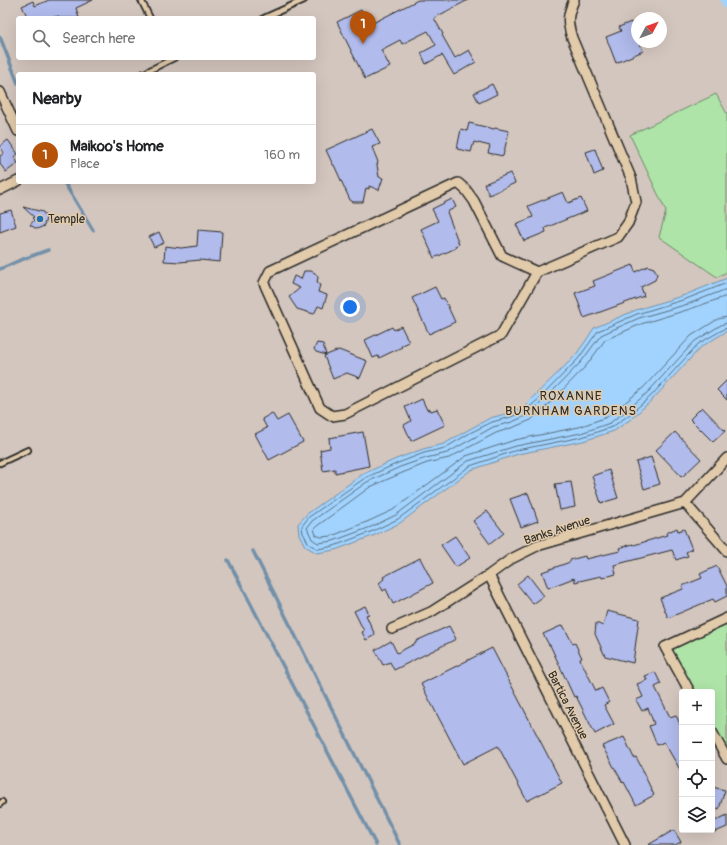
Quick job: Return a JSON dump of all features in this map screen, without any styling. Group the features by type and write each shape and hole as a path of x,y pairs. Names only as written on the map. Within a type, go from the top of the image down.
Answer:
{"street":[{"path":"537,272 502,256 474,200 458,183 270,271 264,283 320,408 332,416 345,414 501,335 537,272 618,237 628,223 636,202 631,178 572,38 568,24 568,12 574,0"},
{"path":"0,92 16,126"},
{"path":"0,190 16,182"},
{"path":"727,458 685,504 727,550"},
{"name":"Banks Avenue","path":"392,630 431,612 511,559 537,546 685,504"},
{"name":"Bartica Avenue","path":"489,575 625,845"},
{"path":"688,689 665,647 727,618"},
{"path":"715,737 727,759"}],"lane":[{"path":"141,0 149,16"},
{"path":"268,16 304,0"},
{"path":"146,72 168,60"},
{"path":"0,463 28,450"}],"green space":[{"path":"716,94 727,114 727,272 717,277 659,237 666,211 630,135"},
{"path":"727,618 727,759 715,737 715,689 688,689 665,647"}],"water":[{"path":"727,278 727,331 701,347 653,399 631,419 614,431 583,441 518,454 471,470 400,523 375,535 335,550 317,553 305,546 299,534 298,524 307,514 363,474 423,449 444,444 490,418 509,413 523,407 575,356 594,328 636,310 685,295"}],"building":[{"path":"49,0 93,0 76,8 78,16 27,16 22,6 33,1 35,6"},
{"path":"418,0 468,0 434,18 455,58 469,50 476,62 454,75 442,55 426,64 421,53 436,45 428,31 402,44 400,40 381,50 390,67 365,79 337,22 361,10 369,25"},
{"path":"631,22 631,48 642,48 643,51 616,63 606,37 621,31 619,27"},
{"path":"492,84 497,94 479,103 474,93"},
{"path":"469,123 509,131 503,156 488,153 490,146 474,142 471,152 457,149 461,129 467,131"},
{"path":"372,129 380,144 372,147 378,162 379,177 383,178 379,190 369,186 369,189 366,188 363,202 353,202 350,200 326,150"},
{"path":"8,140 16,151 16,156 14,157 16,164 6,172 0,164 0,156 4,153 0,146"},
{"path":"595,149 603,171 594,175 586,152"},
{"path":"510,173 515,183 489,195 484,184"},
{"path":"563,192 568,203 581,198 587,211 545,228 546,232 524,241 516,224 533,217 528,206"},
{"path":"452,199 456,207 447,212 459,244 455,246 456,248 434,258 421,229 438,221 432,209"},
{"name":"Temple","path":"23,207 43,212 46,218 44,226 37,229 30,225 34,220 32,218 34,217"},
{"path":"11,210 16,226 0,232 0,213"},
{"path":"198,230 222,232 220,262 200,260 180,262 164,261 165,246 181,248 197,246"},
{"path":"159,232 164,243 154,247 149,237"},
{"path":"633,265 635,272 648,266 654,268 657,274 655,280 641,287 644,296 584,318 575,293 595,286 593,281"},
{"path":"304,271 311,271 315,273 318,277 317,283 320,285 318,292 327,295 323,308 318,306 314,314 297,309 289,297 300,288 291,284 294,276 301,279"},
{"path":"435,287 441,299 444,298 455,322 429,334 412,298"},
{"path":"401,326 409,342 379,358 378,356 373,358 365,340 392,327 394,330"},
{"path":"317,343 323,344 326,355 316,352 314,349"},
{"path":"339,350 367,361 360,378 347,373 333,379 324,356"},
{"path":"727,380 727,400 717,390"},
{"path":"422,399 427,410 430,409 431,411 437,409 445,425 411,441 404,425 411,421 405,407"},
{"path":"702,407 725,431 713,442 690,419"},
{"path":"272,413 277,421 288,415 303,442 269,460 255,434 267,428 262,419"},
{"path":"363,432 369,466 335,473 335,469 323,471 320,450 330,448 329,438"},
{"path":"675,432 701,459 682,477 656,450"},
{"path":"651,457 660,484 644,489 636,462"},
{"path":"609,470 618,498 601,503 592,476"},
{"path":"571,482 575,507 560,510 555,484"},
{"path":"528,493 538,521 521,527 510,499"},
{"path":"487,511 504,533 490,544 473,521"},
{"path":"677,528 678,531 684,529 692,549 686,552 688,556 676,560 672,550 614,565 616,574 602,578 601,576 575,582 574,578 548,588 542,572 570,562 570,560 585,556 586,559 620,551 619,548 667,535 666,533"},
{"path":"455,536 470,558 456,567 441,545"},
{"path":"420,558 433,583 393,604 386,589 383,591 379,583 384,579 383,577"},
{"path":"717,566 727,586 727,596 715,602 713,599 668,618 660,598 683,589 682,586 702,578 700,574"},
{"path":"528,575 544,596 533,604 517,584"},
{"path":"365,606 369,614 366,615 375,635 366,640 362,632 364,631 354,611"},
{"path":"607,611 639,619 633,663 605,656 595,634 596,623 603,626"},
{"path":"563,625 573,644 575,643 582,658 580,659 596,691 602,688 609,702 604,705 614,724 595,734 576,696 574,697 550,645 543,634"},
{"path":"449,626 456,639 394,670 390,662 383,665 375,650 391,641 397,653 416,643 416,641"},
{"path":"492,648 562,783 527,801 498,746 463,764 421,684"},
{"path":"655,672 661,684 655,687 670,717 676,715 679,722 679,768 664,742 657,745 649,726 654,724 648,708 642,711 636,700 643,697 637,684 647,680 645,676"},
{"path":"624,737 634,758 636,757 644,772 654,795 636,805 602,746"},
{"path":"715,788 725,790 719,809 715,807"},
{"path":"727,815 727,827 715,832 715,821"},
{"path":"674,830 681,842 675,845 648,845"}],"waterway":[{"path":"0,37 16,78"},
{"path":"65,184 93,230"},
{"path":"0,269 48,250"},
{"path":"253,551 400,845"},
{"path":"228,560 376,845"}],"place":[{"name":"Maikoo's Home","path":"363,44"},
{"name":"Temple","path":"40,219"}],"district":[{"name":"ROXANNE BURNHAM GARDENS","path":"571,402"}]}
